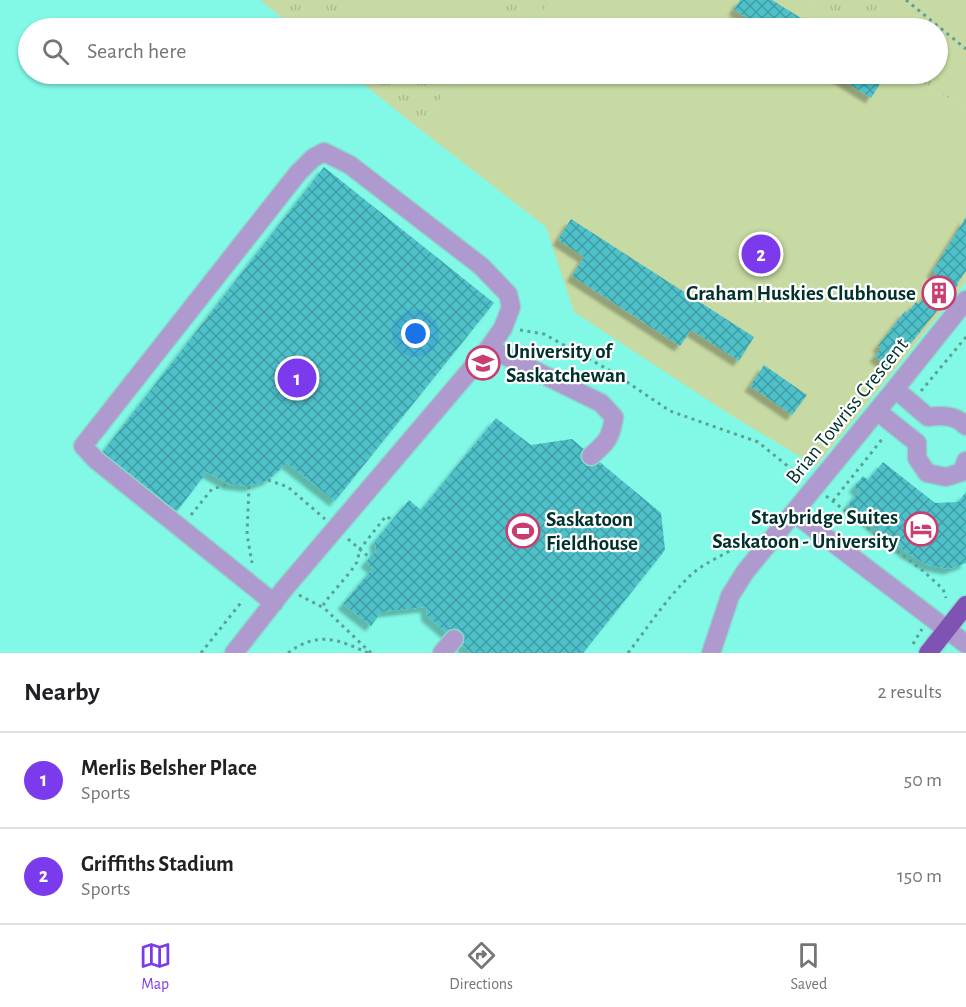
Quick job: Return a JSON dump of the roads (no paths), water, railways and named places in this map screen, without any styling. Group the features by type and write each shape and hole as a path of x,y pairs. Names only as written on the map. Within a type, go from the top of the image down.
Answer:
{"main road":[{"path":"928,653 966,605"}],"street":[{"path":"234,653 335,528 489,348 503,328 512,307 508,294 481,266 350,165 324,152 313,158 298,173 83,446 96,460 274,603"},
{"name":"Brian Towriss Crescent","path":"966,300 877,411 807,482 794,513 966,644"},
{"path":"489,348 601,403 614,417 612,430 609,441 591,456"},
{"path":"895,390 928,417 943,415 964,420"},
{"path":"877,411 916,442"},
{"path":"928,417 916,442 917,458 927,473 946,477 954,475 962,472 966,460"},
{"path":"711,653 730,596 737,583 794,513"}],"place":[{"name":"Griffiths Stadium","path":"761,254"},
{"name":"Graham Huskies Clubhouse","path":"939,293"},
{"name":"University of Saskatchewan","path":"483,363"},
{"name":"Merlis Belsher Place","path":"297,378"},
{"name":"Staybridge Suites Saskatoon - University","path":"921,529"},
{"name":"Saskatoon Fieldhouse","path":"523,531"}]}
